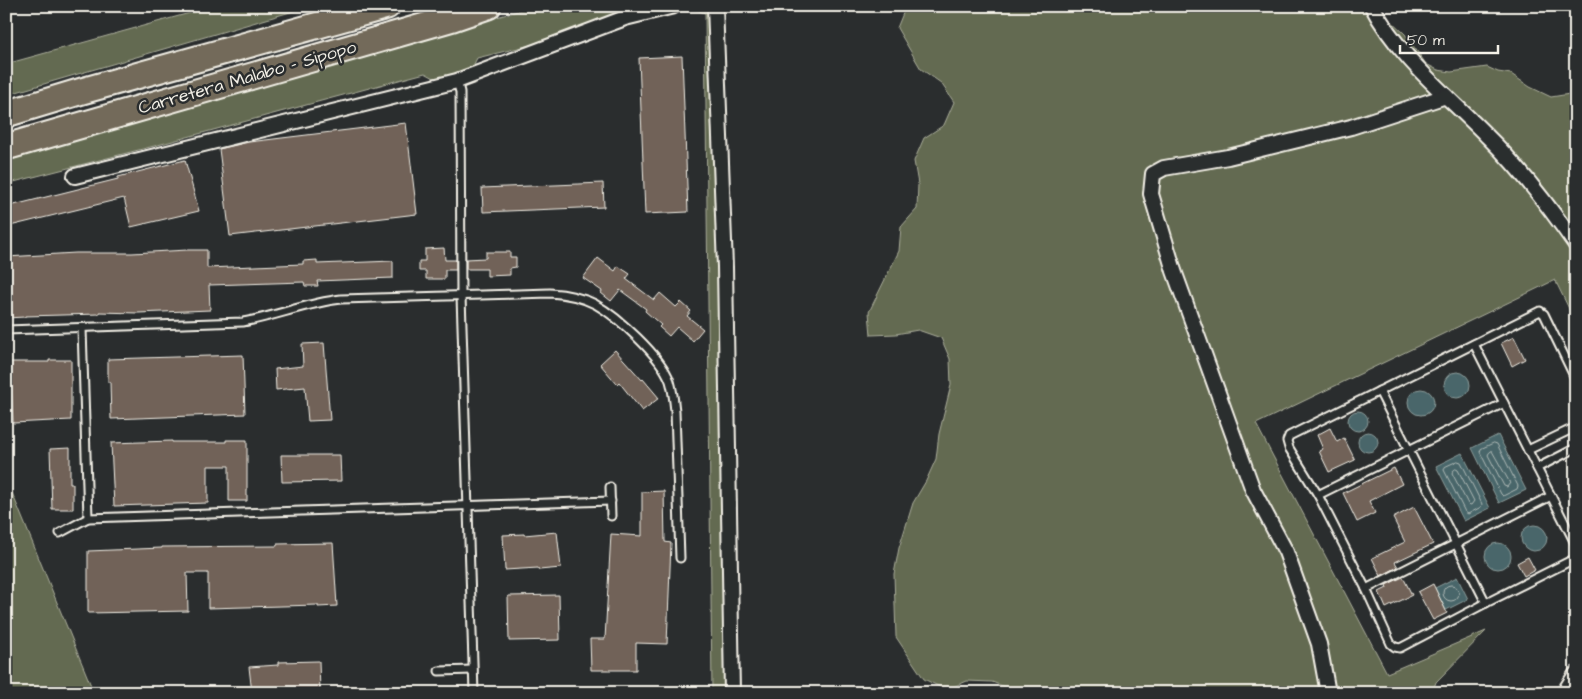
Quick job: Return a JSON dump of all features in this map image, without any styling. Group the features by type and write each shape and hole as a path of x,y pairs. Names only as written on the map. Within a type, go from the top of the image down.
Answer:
{"highway":[{"name":"Carretera Malabo - Sipopo","path":"6,114 387,6"},
{"name":"Carretera Malabo - Sipopo","path":"6,147 444,21 488,6"}],"street":[{"path":"75,176 457,81 623,12 674,6"},
{"path":"715,6 725,267 732,693"},
{"path":"1372,6 1382,25 1410,60 1518,168 1546,202 1576,245"},
{"path":"1328,693 1319,644 1290,561 1253,490 1174,271 1151,194 1153,174 1164,168 1228,157 1351,127 1446,96"},
{"path":"1564,693 1576,674"}],"lane":[{"path":"457,81 460,92 461,296 474,693"},
{"path":"6,330 243,322 322,302 341,300 550,293 579,298 609,314 635,336 653,354 664,368 670,380 674,396 680,558"},
{"path":"1576,380 1544,314 1540,311 1289,436 1287,441 1289,448 1318,495 1366,588 1391,644 1396,647 1400,648 1486,602 1576,558"},
{"path":"82,328 88,518"},
{"path":"1474,344 1576,546"},
{"path":"1379,391 1486,602"},
{"path":"1318,495 1504,403"},
{"path":"1528,450 1576,427"},
{"path":"1537,468 1576,448"},
{"path":"610,487 611,516"},
{"path":"1366,588 1551,496"},
{"path":"60,532 88,518 611,501"},
{"path":"439,671 473,670"}],"green space":[{"path":"215,6 311,6 6,95 6,64"},
{"path":"535,6 710,6 728,204 740,693 712,693 705,13 687,7 477,58 460,92 425,73 6,184 6,159"},
{"path":"906,6 1380,6 1387,17 1405,34 1426,64 1438,70 1451,72 1487,67 1498,72 1511,74 1530,87 1551,97 1576,93 1576,323 1555,280 1256,424 1387,673 1486,631 1436,682 1432,693 1021,693 992,682 967,681 946,690 924,679 896,637 894,574 899,548 913,503 936,459 939,434 951,385 950,359 941,338 918,330 896,334 871,335 869,312 899,251 901,227 917,209 918,184 914,161 924,138 944,125 954,102 941,83 921,69 897,28"},
{"path":"6,478 94,693 6,693"}],"water":[{"path":"1457,372 1466,376 1470,385 1466,394 1457,398 1448,394 1444,385 1448,376"},
{"path":"1421,389 1430,393 1434,402 1430,411 1421,415 1412,411 1408,402 1412,393"},
{"path":"1358,411 1365,414 1368,421 1365,428 1358,431 1351,428 1348,421 1351,414"},
{"path":"1368,432 1375,435 1378,442 1375,449 1368,452 1361,449 1358,442 1361,435"},
{"path":"1498,435 1526,490 1499,503 1472,448"},
{"path":"1462,453 1490,508 1464,521 1436,466"},
{"path":"1534,525 1543,529 1547,538 1543,547 1534,551 1525,547 1521,538 1525,529"},
{"path":"1498,543 1507,547 1511,556 1507,565 1498,569 1489,565 1485,556 1489,547"},
{"path":"1457,577 1468,599 1446,610 1435,588"}],"building":[{"path":"682,56 688,212 645,214 639,58"},
{"path":"406,123 417,214 230,236 219,149 249,142"},
{"path":"185,160 199,211 131,227 124,198 6,227 6,207"},
{"path":"603,183 604,207 483,212 482,188"},
{"path":"444,248 445,260 456,260 456,270 445,270 445,279 426,279 426,271 419,271 419,261 425,261 425,249"},
{"path":"207,250 207,268 303,264 303,261 317,260 317,264 393,261 393,278 317,281 318,286 305,286 304,282 209,285 210,310 138,313 99,312 99,314 6,318 6,257"},
{"path":"486,252 510,252 510,257 516,257 516,267 510,268 510,275 487,276 487,269 466,269 466,259 486,258"},
{"path":"598,258 615,271 618,266 630,274 626,279 654,300 660,293 676,307 681,302 691,311 687,316 703,329 693,341 677,327 669,336 659,327 661,325 645,311 646,309 620,290 611,301 601,293 602,291 583,278"},
{"path":"1514,337 1525,359 1512,366 1501,343"},
{"path":"324,343 330,420 308,421 305,387 276,390 275,369 303,366 302,344"},
{"path":"615,350 659,398 642,411 619,382 617,384 600,364"},
{"path":"243,355 245,414 111,419 108,359"},
{"path":"49,360 71,360 71,420 13,423 10,362 49,362"},
{"path":"1330,428 1337,442 1344,438 1355,460 1329,472 1319,451 1323,449 1317,435"},
{"path":"226,440 247,440 247,501 229,501 229,466 208,466 208,503 114,506 111,443 226,442"},
{"path":"70,448 70,484 73,484 73,509 52,509 50,449"},
{"path":"281,455 340,455 341,481 282,482"},
{"path":"1394,468 1402,484 1369,501 1375,513 1357,522 1343,493"},
{"path":"664,491 665,542 671,543 667,644 636,643 636,670 591,670 590,639 605,639 611,534 642,536 642,492"},
{"path":"1414,507 1433,544 1395,562 1398,567 1381,576 1372,558 1405,542 1393,518"},
{"path":"557,532 561,568 505,570 503,535"},
{"path":"333,543 337,606 208,608 208,573 187,573 188,611 88,613 88,551 162,547 277,546 277,544"},
{"path":"1528,557 1535,570 1524,576 1517,563"},
{"path":"1403,577 1412,595 1386,608 1379,592 1387,588 1386,585"},
{"path":"1433,584 1447,613 1433,620 1418,592"},
{"path":"559,595 560,640 509,641 508,596"},
{"path":"319,661 320,692 252,693 249,667 278,665 278,662"}]}
